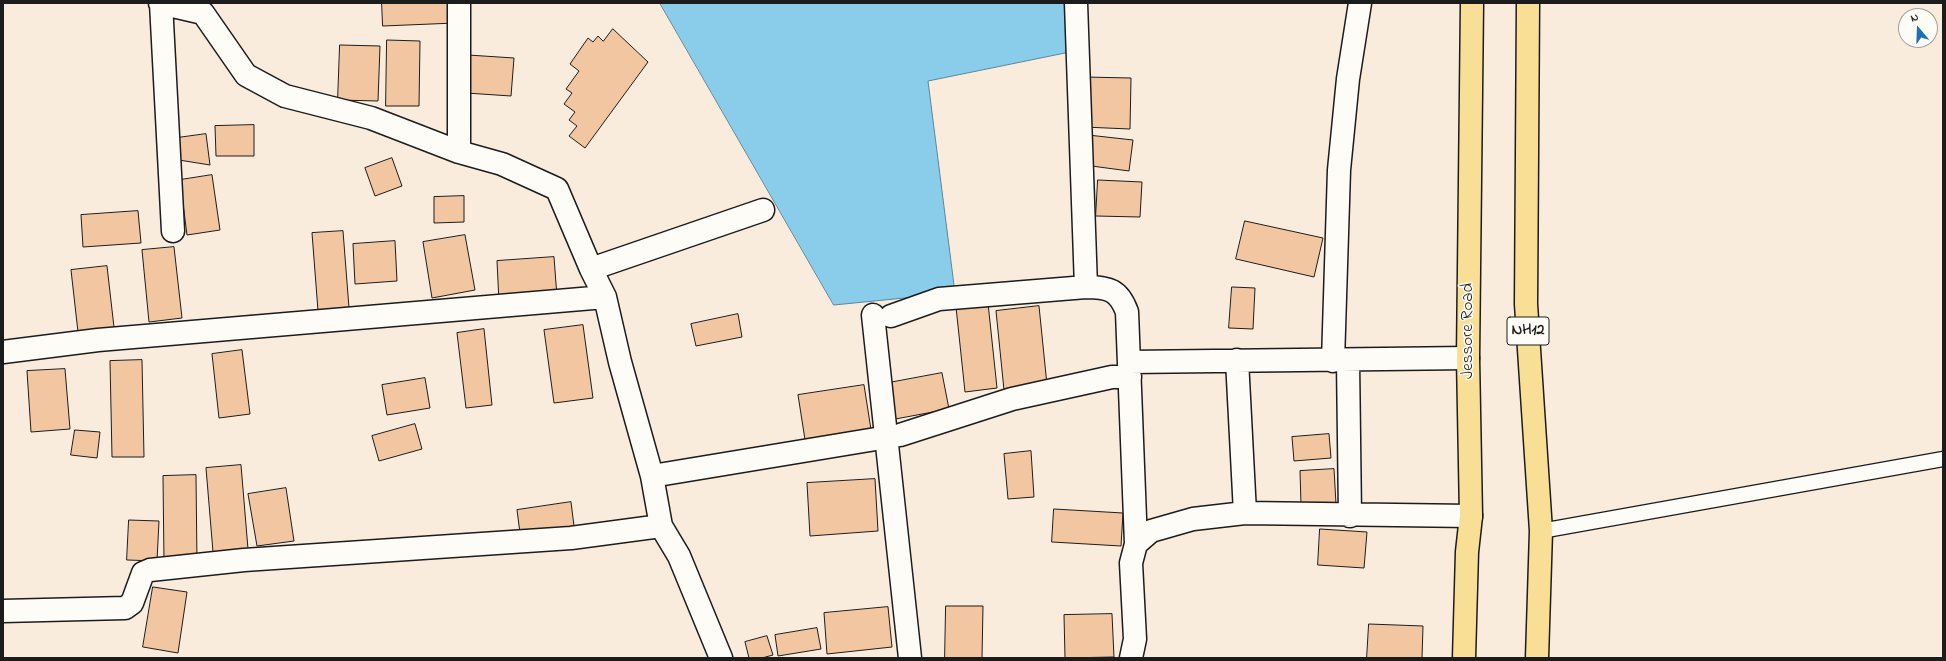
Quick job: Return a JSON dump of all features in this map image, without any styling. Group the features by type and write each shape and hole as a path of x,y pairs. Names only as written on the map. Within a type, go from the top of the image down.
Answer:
{"highway":[{"name":"Jessore Road","path":"1464,658 1467,552 1471,516 1468,358 1472,3"},
{"name":"NH12","path":"1528,3 1526,304 1541,531 1537,658"}],"street":[{"path":"173,231 161,3 202,8 246,75 285,96 371,118 459,152 502,164 557,189 591,269 606,297 620,362 652,476 661,526 679,556 721,658"},
{"path":"459,3 459,152"},
{"path":"1076,3 1086,287"},
{"path":"1350,516 1341,361 1339,170 1348,79 1360,3"},
{"path":"591,269 762,210"},
{"path":"910,658 886,438 882,316 939,300 1086,287 1102,287 1112,290 1123,300 1127,312 1136,544 1131,563 1135,639 1131,658"},
{"path":"3,352 98,340 606,297"},
{"path":"652,476 900,435 1012,399 1112,377 1130,370 1237,360 1341,361 1468,358"},
{"path":"1237,360 1245,513"},
{"path":"1136,544 1151,531 1193,519 1245,513 1350,516 1471,516"},
{"path":"3,610 125,608 132,603 144,573 150,570 244,560 571,538 661,526"}],"lane":[{"path":"1541,531 1943,459"}],"water":[{"path":"660,3 1065,3 1070,52 928,81 955,293 834,305"}],"building":[{"path":"382,3 454,3 455,23 383,26"},
{"path":"613,29 648,62 585,148 569,136 577,126 569,120 575,112 564,104 572,93 566,89 579,71 570,64 588,38 593,42 598,36 603,41"},
{"path":"387,40 420,41 419,106 386,106"},
{"path":"340,45 380,46 378,101 338,100"},
{"path":"468,55 514,58 511,96 466,93"},
{"path":"1084,77 1131,78 1130,129 1083,127"},
{"path":"254,125 254,156 216,156 215,126"},
{"path":"206,134 210,165 179,160 177,138"},
{"path":"1088,135 1133,140 1129,171 1084,165"},
{"path":"392,158 402,186 375,196 365,168"},
{"path":"212,175 220,230 187,235 180,180"},
{"path":"1098,180 1142,182 1140,217 1096,216"},
{"path":"464,196 464,222 434,223 434,197"},
{"path":"138,211 141,243 83,247 81,215"},
{"path":"1245,221 1323,238 1314,277 1236,259"},
{"path":"343,231 349,308 318,311 312,233"},
{"path":"465,235 475,290 432,298 423,242"},
{"path":"395,241 397,281 355,284 353,244"},
{"path":"174,247 182,318 149,322 142,250"},
{"path":"554,257 557,297 499,302 497,261"},
{"path":"107,266 115,336 79,341 71,270"},
{"path":"1232,287 1255,288 1253,329 1229,328"},
{"path":"988,303 997,388 965,392 956,307"},
{"path":"1039,306 1047,385 1004,390 996,311"},
{"path":"738,314 742,337 696,346 691,324"},
{"path":"583,325 593,398 554,403 544,330"},
{"path":"484,329 492,405 466,408 457,333"},
{"path":"242,350 250,414 219,418 212,354"},
{"path":"142,360 144,457 112,457 110,361"},
{"path":"65,369 70,429 31,432 27,371"},
{"path":"942,373 949,409 890,420 883,384"},
{"path":"425,378 430,408 387,415 382,385"},
{"path":"864,385 872,436 806,446 798,395"},
{"path":"415,424 422,449 379,461 372,436"},
{"path":"75,430 100,432 97,458 71,455"},
{"path":"1329,434 1331,458 1294,461 1292,437"},
{"path":"1031,451 1034,497 1008,499 1004,454"},
{"path":"241,465 248,549 213,552 206,468"},
{"path":"1334,469 1336,504 1301,505 1300,471"},
{"path":"196,475 197,563 164,563 163,476"},
{"path":"875,479 878,531 810,536 807,483"},
{"path":"286,488 294,541 257,546 248,494"},
{"path":"571,502 574,526 520,533 517,510"},
{"path":"1054,509 1123,513 1121,546 1052,542"},
{"path":"129,520 159,521 157,561 127,560"},
{"path":"1320,529 1367,532 1364,568 1318,565"},
{"path":"153,587 187,592 178,653 143,647"},
{"path":"946,606 983,606 982,658 945,658"},
{"path":"888,607 892,647 827,654 824,613"},
{"path":"1112,614 1114,657 1065,658 1064,615"},
{"path":"1369,624 1423,626 1422,658 1367,658"},
{"path":"817,628 821,649 778,656 775,635"},
{"path":"767,636 773,655 762,658 749,658 745,642"}]}
